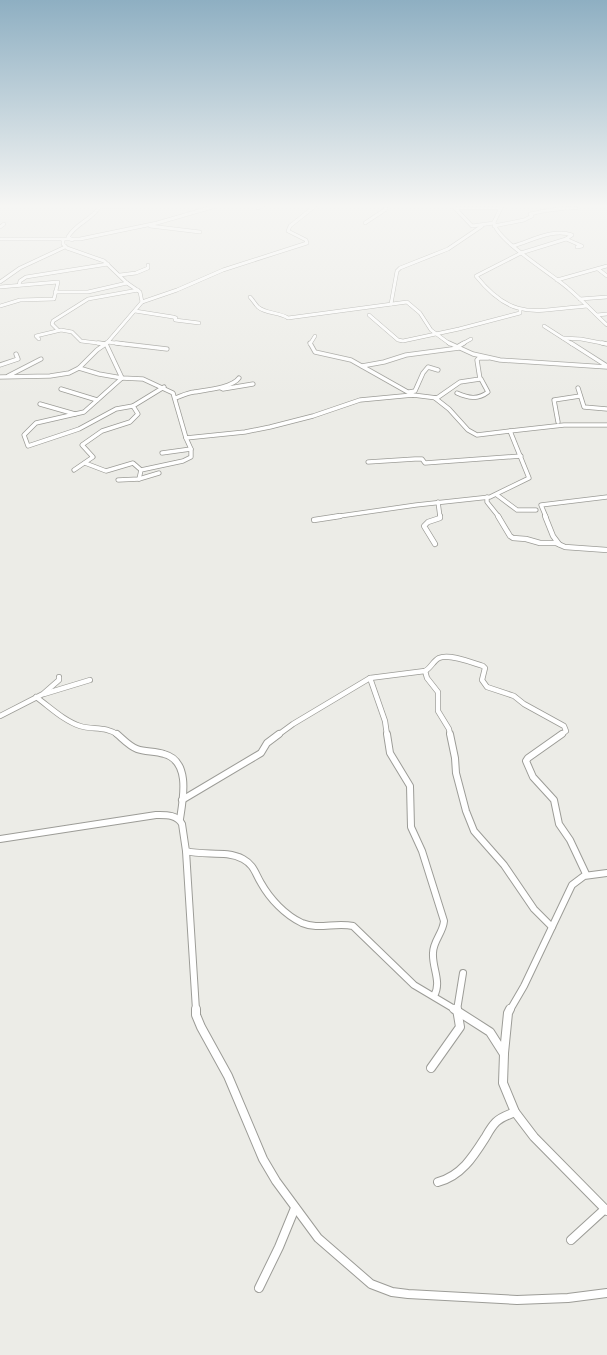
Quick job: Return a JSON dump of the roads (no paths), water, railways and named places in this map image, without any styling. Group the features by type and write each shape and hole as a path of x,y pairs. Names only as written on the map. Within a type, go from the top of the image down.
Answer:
{"street":[{"path":"0,282 16,269"},
{"path":"19,285 20,281 26,277 75,269"},
{"path":"113,269 127,283 140,292 142,302"},
{"path":"120,276 145,269"},
{"path":"0,377 63,374 74,372 100,347 107,343 142,302 177,290 225,269"},
{"path":"391,304 398,269"},
{"path":"489,269 476,276 499,301 519,310 542,310 587,306"},
{"path":"543,269 580,299 607,325"},
{"path":"557,280 594,269"},
{"path":"599,269 607,276"},
{"path":"0,287 57,282 54,299 20,300 0,306"},
{"path":"55,292 88,292 127,283"},
{"path":"58,330 52,324 53,321 75,309 82,302 88,299 138,290"},
{"path":"250,297 258,307 270,312 278,312 288,318 408,303 423,317 430,329 436,335 467,352 488,358"},
{"path":"580,299 607,297"},
{"path":"369,314 399,341 436,335 520,313 521,312 519,310"},
{"path":"134,311 173,317 176,318 174,320 199,324"},
{"path":"597,315 607,314"},
{"path":"544,326 607,367"},
{"path":"39,339 36,336 58,330 72,332 81,341 167,349"},
{"path":"315,336 310,344 315,352 346,358 362,366 390,384 408,391 415,391 423,373 428,367 438,370"},
{"path":"562,338 581,339 607,344"},
{"path":"362,366 384,362 406,355 458,348 471,339"},
{"path":"107,343 122,378"},
{"path":"0,365 18,359 16,354"},
{"path":"457,393 474,398 488,392 488,389 481,379 477,360 479,358 607,367"},
{"path":"7,377 41,359"},
{"path":"79,368 99,374 122,378 143,379 164,387 173,393 181,429 191,449 191,457 141,470"},
{"path":"122,378 84,412 36,423 24,435 28,446 79,429 116,409 133,406 164,387"},
{"path":"221,388 239,378"},
{"path":"435,398 460,382 481,379"},
{"path":"175,398 193,392 253,384"},
{"path":"578,388 584,407 607,409"},
{"path":"61,389 97,400"},
{"path":"408,391 413,395"},
{"path":"186,438 256,430 313,416 360,400 413,395 435,398 468,430 477,435 564,425 607,425"},
{"path":"558,422 554,400 580,396"},
{"path":"40,404 78,414"},
{"path":"74,470 93,457 82,446 92,440 96,434 131,422 138,414 133,406"},
{"path":"314,520 497,495 506,488 529,478 510,431"},
{"path":"162,453 191,449"},
{"path":"368,462 412,458 422,459 425,463 521,456"},
{"path":"85,463 106,471 133,463 141,470"},
{"path":"139,479 141,470"},
{"path":"118,480 139,479 159,473"},
{"path":"497,495 518,511 536,510"},
{"path":"487,497 487,502 511,537 540,543 559,544 565,547 607,550"},
{"path":"559,544 553,536 541,505 607,497"},
{"path":"435,544 424,526 428,522 440,518 438,502"},
{"path":"182,800 261,753 270,740 345,690 370,678 425,671 429,669 438,658 446,657 483,666 485,668 482,680 487,687 514,696 524,704 564,726 566,731 564,733 528,758 526,761 533,777 554,800 558,824 570,840 586,874"},
{"path":"425,671 438,692 438,711 449,729 455,758 456,773 466,811 474,831 504,865 534,909 552,927"},
{"path":"43,694 59,680 59,677"},
{"path":"370,678 386,721 390,753 410,786 411,824 422,851 444,921 442,932 433,951 438,989 434,996"},
{"path":"0,716 43,694 90,680"},
{"path":"36,697 72,722 88,728 110,730 137,749 163,754 173,758 179,766 184,785 180,819"},
{"path":"0,839 156,814 175,816 180,819 183,824 186,851 196,1015 228,1076 263,1159 310,1228 332,1251 371,1284 392,1292 517,1300 568,1298 607,1293"},
{"path":"186,851 231,856 248,861 255,869 266,891 295,920 306,925 314,926 340,924 353,926 414,985 457,1010 490,1032 504,1054"},
{"path":"571,1240 606,1210 534,1137 514,1112 503,1083 508,1013 524,986 572,884 578,878 586,874 607,873"},
{"path":"431,1068 459,1030 460,1022 457,1010 463,973"},
{"path":"438,1182 446,1181 461,1169 477,1150 494,1124 501,1118 514,1112"},
{"path":"259,1288 279,1247 295,1208"}]}
